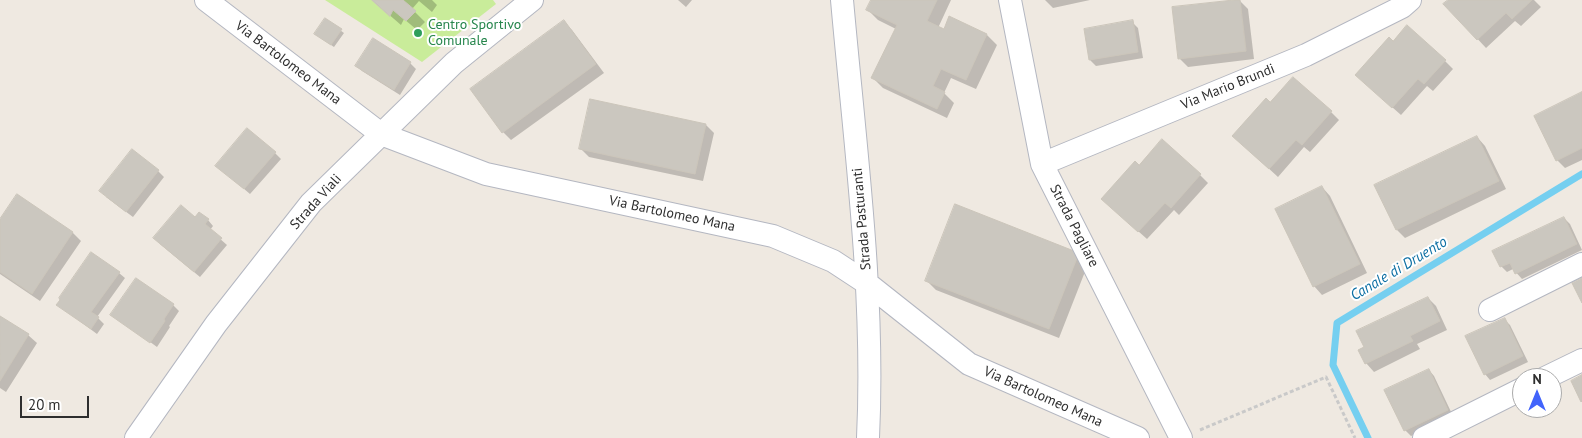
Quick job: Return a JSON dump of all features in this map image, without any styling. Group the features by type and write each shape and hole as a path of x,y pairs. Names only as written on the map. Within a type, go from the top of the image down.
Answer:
{"street":[{"name":"Via Bartolomeo Mana","path":"206,0 381,134 486,174 773,236 833,261 868,284 969,364 1138,438"},
{"name":"Strada Viali","path":"136,438 216,324 311,203 454,63 532,0"},
{"name":"Strada Pasturanti","path":"842,0 868,284 870,381 868,438"},
{"name":"Strada Pagliare","path":"1010,0 1042,164 1181,438"},
{"name":"Via Mario Brundi","path":"1042,164 1306,55 1402,7 1410,0"},
{"path":"1490,310 1582,264"},
{"path":"1562,370 1582,360"},
{"path":"1424,438 1512,394"}],"path":[{"path":"1181,438 1326,377 1355,438"}],"green space":[{"name":"Centro Sportivo Comunale","path":"325,0 493,0 496,4 422,62"}],"building":[{"path":"372,0 403,0 416,11 406,21 393,10 390,16"},
{"path":"871,0 937,0 927,21 944,29 949,16 987,34 966,80 941,69 933,86 945,92 937,109 871,78 897,25 866,10"},
{"path":"1240,0 1246,51 1178,59 1172,7"},
{"path":"1448,0 1532,0 1512,19 1506,13 1477,40 1443,4"},
{"path":"325,18 342,29 331,45 314,34"},
{"path":"564,20 596,64 502,133 470,89"},
{"path":"1133,20 1138,52 1089,60 1084,29"},
{"path":"1407,25 1446,60 1424,84 1418,79 1392,108 1355,75 1389,37 1393,41"},
{"path":"373,38 411,62 394,90 355,66"},
{"path":"1293,77 1332,111 1302,145 1296,140 1269,169 1232,136 1266,98 1270,102"},
{"path":"1582,92 1582,148 1556,161 1534,116"},
{"path":"590,99 706,124 695,174 579,149"},
{"path":"247,128 276,152 244,189 215,166"},
{"path":"1477,136 1499,181 1396,230 1374,185"},
{"path":"1162,139 1201,174 1171,208 1165,203 1138,232 1101,199 1135,161 1139,165"},
{"path":"132,149 159,170 126,212 99,191"},
{"path":"1322,186 1360,264 1313,287 1275,209"},
{"path":"17,194 73,232 32,294 0,272 0,219"},
{"path":"955,204 1079,253 1049,329 925,281"},
{"path":"181,205 195,217 199,212 209,219 205,224 222,238 194,272 153,238"},
{"path":"1564,217 1577,244 1515,274 1510,263 1500,267 1492,251"},
{"path":"91,252 120,272 91,312 99,317 91,329 56,305"},
{"path":"136,278 174,304 150,343 110,315"},
{"path":"1582,278 1582,303 1572,283"},
{"path":"1428,297 1440,321 1410,336 1413,341 1365,364 1358,350 1364,347 1356,331"},
{"path":"0,316 29,334 0,381"},
{"path":"1505,318 1523,356 1484,375 1465,336"},
{"path":"1429,369 1448,410 1404,431 1384,390"},
{"path":"1582,375 1582,401 1581,402 1571,381"}],"waterway":[{"name":"Canale di Druento","path":"1368,438 1333,365 1337,323 1582,174"}],"place":[{"name":"Centro Sportivo Comunale","path":"418,33"}]}
